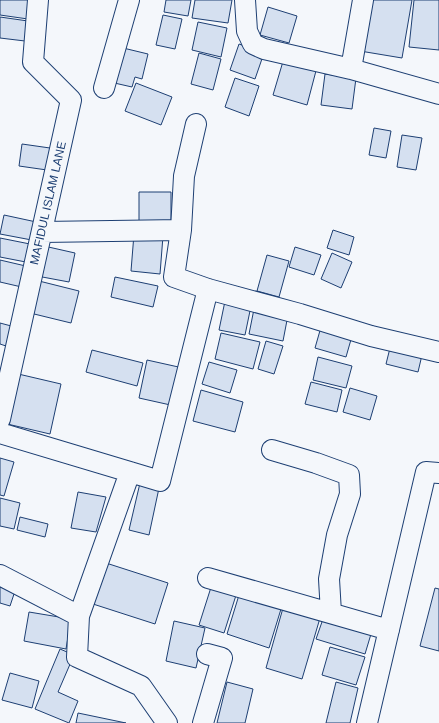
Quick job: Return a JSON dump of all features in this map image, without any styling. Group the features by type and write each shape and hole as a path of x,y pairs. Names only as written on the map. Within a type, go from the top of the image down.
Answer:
{"street":[{"name":"MAFIDUL ISLAM LANE","path":"0,419 71,100 33,62 38,0"},
{"path":"104,88 129,0"},
{"path":"245,0 247,31 253,44 264,49 351,69 439,94"},
{"path":"351,69 363,0"},
{"path":"196,124 184,176 181,230 174,277 208,289 300,314 371,336 439,352"},
{"path":"42,232 181,230"},
{"path":"0,433 160,481 208,289"},
{"path":"272,450 316,463 349,475 350,494 337,535 329,579 331,613"},
{"path":"130,472 80,616 76,657 141,686 167,723"},
{"path":"367,723 426,472 439,473"},
{"path":"0,575 80,616"},
{"path":"208,578 389,630"},
{"path":"203,723 222,658 207,654"}],"building":[{"path":"0,0 31,0 28,19 0,15"},
{"path":"166,0 191,0 188,16 164,12"},
{"path":"195,0 232,0 228,23 192,18"},
{"path":"369,0 412,0 402,58 360,51"},
{"path":"414,0 439,0 439,50 409,47"},
{"path":"268,7 297,16 289,43 260,35"},
{"path":"163,15 182,19 175,49 156,45"},
{"path":"0,17 28,21 25,41 0,38"},
{"path":"198,22 227,28 221,57 192,50"},
{"path":"239,44 264,53 255,79 230,70"},
{"path":"119,47 148,54 142,79 135,77 132,87 110,82"},
{"path":"199,53 221,59 213,90 191,84"},
{"path":"284,58 317,67 307,105 273,95"},
{"path":"325,74 356,78 352,109 321,105"},
{"path":"235,78 259,86 249,116 225,107"},
{"path":"136,83 172,97 161,125 125,111"},
{"path":"374,128 391,131 386,158 369,155"},
{"path":"402,135 422,138 416,170 397,167"},
{"path":"22,144 57,149 54,171 19,166"},
{"path":"139,192 171,192 171,223 139,223"},
{"path":"4,215 41,223 37,241 0,234"},
{"path":"333,230 354,237 349,255 327,248"},
{"path":"134,234 163,236 160,274 131,271"},
{"path":"0,238 35,245 31,263 0,257"},
{"path":"44,246 75,253 69,282 37,276"},
{"path":"295,247 321,255 314,275 289,267"},
{"path":"332,253 352,262 341,288 321,279"},
{"path":"267,255 289,261 279,297 257,291"},
{"path":"0,260 30,267 26,288 0,282"},
{"path":"115,277 158,286 153,307 111,297"},
{"path":"39,281 79,291 71,323 30,313"},
{"path":"225,301 251,306 245,335 219,330"},
{"path":"254,309 288,315 283,341 249,334"},
{"path":"0,323 15,327 9,347 0,344"},
{"path":"321,327 352,336 346,357 315,348"},
{"path":"221,333 260,342 253,369 215,359"},
{"path":"266,341 283,346 274,374 258,369"},
{"path":"390,348 422,355 418,372 386,364"},
{"path":"92,350 143,363 137,386 86,372"},
{"path":"318,357 352,366 346,388 313,380"},
{"path":"147,360 183,368 175,406 139,398"},
{"path":"209,362 237,370 230,393 202,384"},
{"path":"14,373 61,384 50,434 3,423"},
{"path":"311,382 342,390 337,412 305,404"},
{"path":"350,388 377,396 370,420 343,412"},
{"path":"201,390 243,402 235,432 193,421"},
{"path":"0,458 14,462 4,496 0,495"},
{"path":"140,483 159,488 149,535 129,530"},
{"path":"78,492 106,497 96,532 71,528"},
{"path":"0,498 20,503 14,529 0,526"},
{"path":"20,517 48,524 45,537 17,530"},
{"path":"106,563 168,583 155,624 93,604"},
{"path":"213,581 238,589 224,633 199,625"},
{"path":"0,587 15,591 10,606 0,603"},
{"path":"435,588 439,589 439,651 420,646"},
{"path":"239,595 281,609 269,648 227,634"},
{"path":"283,608 320,618 302,679 266,668"},
{"path":"29,612 71,619 66,649 24,641"},
{"path":"323,619 371,634 365,654 316,639"},
{"path":"174,621 205,628 196,668 166,661"},
{"path":"330,647 365,657 356,685 322,675"},
{"path":"60,649 74,655 58,692 78,701 69,723 35,709"},
{"path":"10,673 39,681 32,708 2,700"},
{"path":"227,682 253,689 245,723 217,723"},
{"path":"336,682 358,688 350,723 326,723"},
{"path":"78,713 126,723 76,723"}]}
